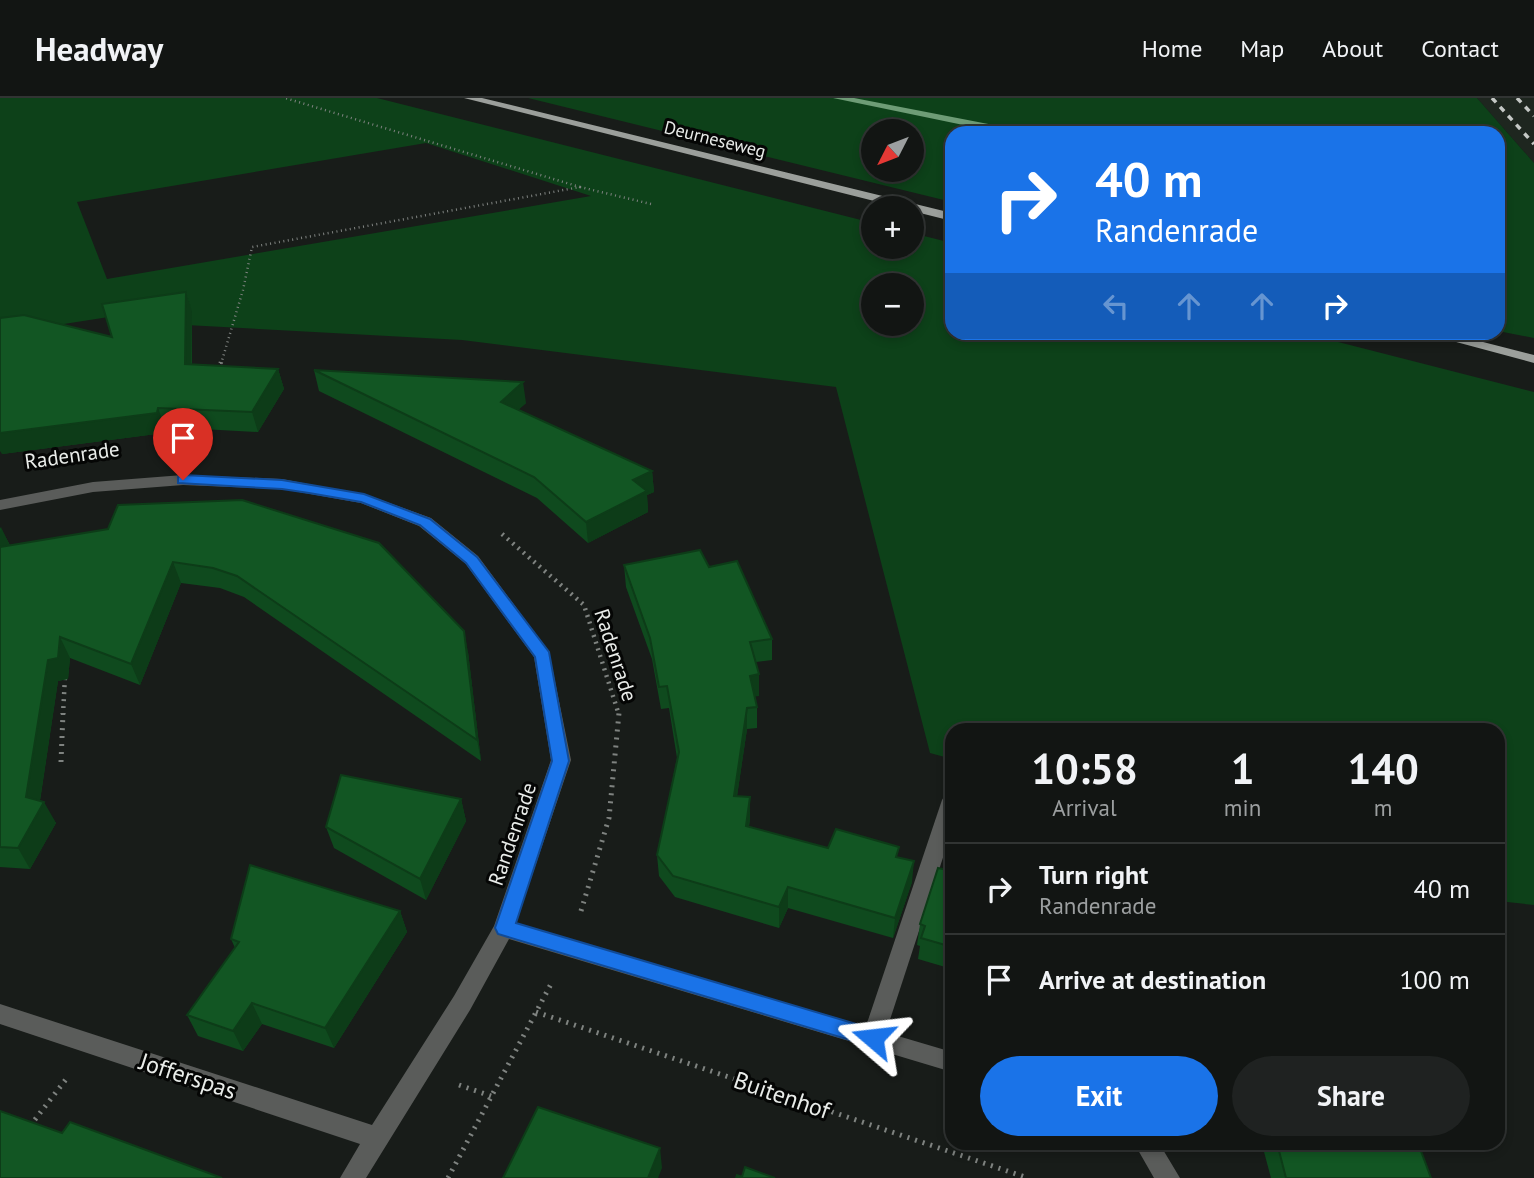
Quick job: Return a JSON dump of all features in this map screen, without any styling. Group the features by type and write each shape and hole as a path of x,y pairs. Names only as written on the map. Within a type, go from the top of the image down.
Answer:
{"main road":[{"name":"Deurneseweg","path":"469,98 945,214"},
{"path":"1457,340 1534,359"}],"street":[{"name":"Randenrade","path":"0,505 93,487 183,480 282,484 364,499 425,522 472,560 543,656 561,761 504,928 462,1003 352,1178"},
{"path":"873,1038 945,821"},
{"path":"504,928 945,1060"},
{"name":"Jofferspas","path":"0,1014 375,1138"},
{"path":"1150,1150 1168,1178"}],"path":[{"path":"285,98 580,187 652,204"},
{"path":"215,381 243,290 252,247 415,215 580,187"},
{"path":"183,480 202,421"},
{"name":"Radenrade","path":"448,1178 569,948 609,818 620,717 584,606 501,533"},
{"path":"61,762 66,664"},
{"path":"52,679 65,676"},
{"name":"Buitenhof","path":"536,1012 1028,1178"},
{"path":"25,1133 92,1045"}],"shaded area":[{"path":"1477,98 1534,98 1534,163 1505,130 1505,126 1502,126"}],"green space":[{"path":"0,98 377,98 861,220 861,259 924,259 924,236 945,241 945,340 1330,340 1534,392 1534,905 1505,902 1505,723 945,723 945,757 930,753 836,387 462,340 186,325 115,316 0,334","holes":["426,143 591,196 107,279 77,202"]},
{"path":"528,98 1477,98 1502,126 945,126 945,200 870,182 924,182 924,119 861,119 861,180"},
{"path":"1505,130 1534,163 1534,338 1505,332"}],"building":[{"path":"186,292 185,364 278,369 252,412 158,408 157,413 0,433 0,318 24,315 112,337 102,304"},
{"path":"314,370 523,382 501,402 652,471 633,480 647,491 586,522 534,477"},
{"path":"242,500 379,543 464,631 477,740 237,576 213,568 173,562 131,664 60,637 58,658 48,660 26,797 44,802 18,848 0,847 0,547 108,529 118,505"},
{"path":"700,550 709,567 737,561 772,639 750,642 759,674 750,676 757,707 747,708 734,796 750,797 746,826 828,848 836,829 899,847 896,857 914,861 895,918 788,887 779,907 673,876 657,855 679,752 667,686 659,687 650,638 624,565"},
{"path":"341,775 461,799 420,879 326,827"},
{"path":"250,865 400,911 325,1028 252,1003 233,1031 187,1015 239,942 231,939"},
{"path":"938,868 945,870 945,945 921,938 925,926 920,924"},
{"path":"538,1107 660,1148 648,1178 503,1178"},
{"path":"0,1111 62,1133 70,1122 222,1178 0,1178"},
{"path":"1279,1150 1421,1150 1431,1178 1286,1178"},
{"path":"745,1167 775,1178 736,1178 737,1175 742,1177"}],"waterway":[{"path":"838,98 983,126"}],"railway":[{"path":"1492,98 1534,144"},
{"path":"1517,98 1534,116"}],"route":[{"path":"183,480 282,484 364,499 425,522 472,560 543,656 561,761 504,928 873,1038"}]}
